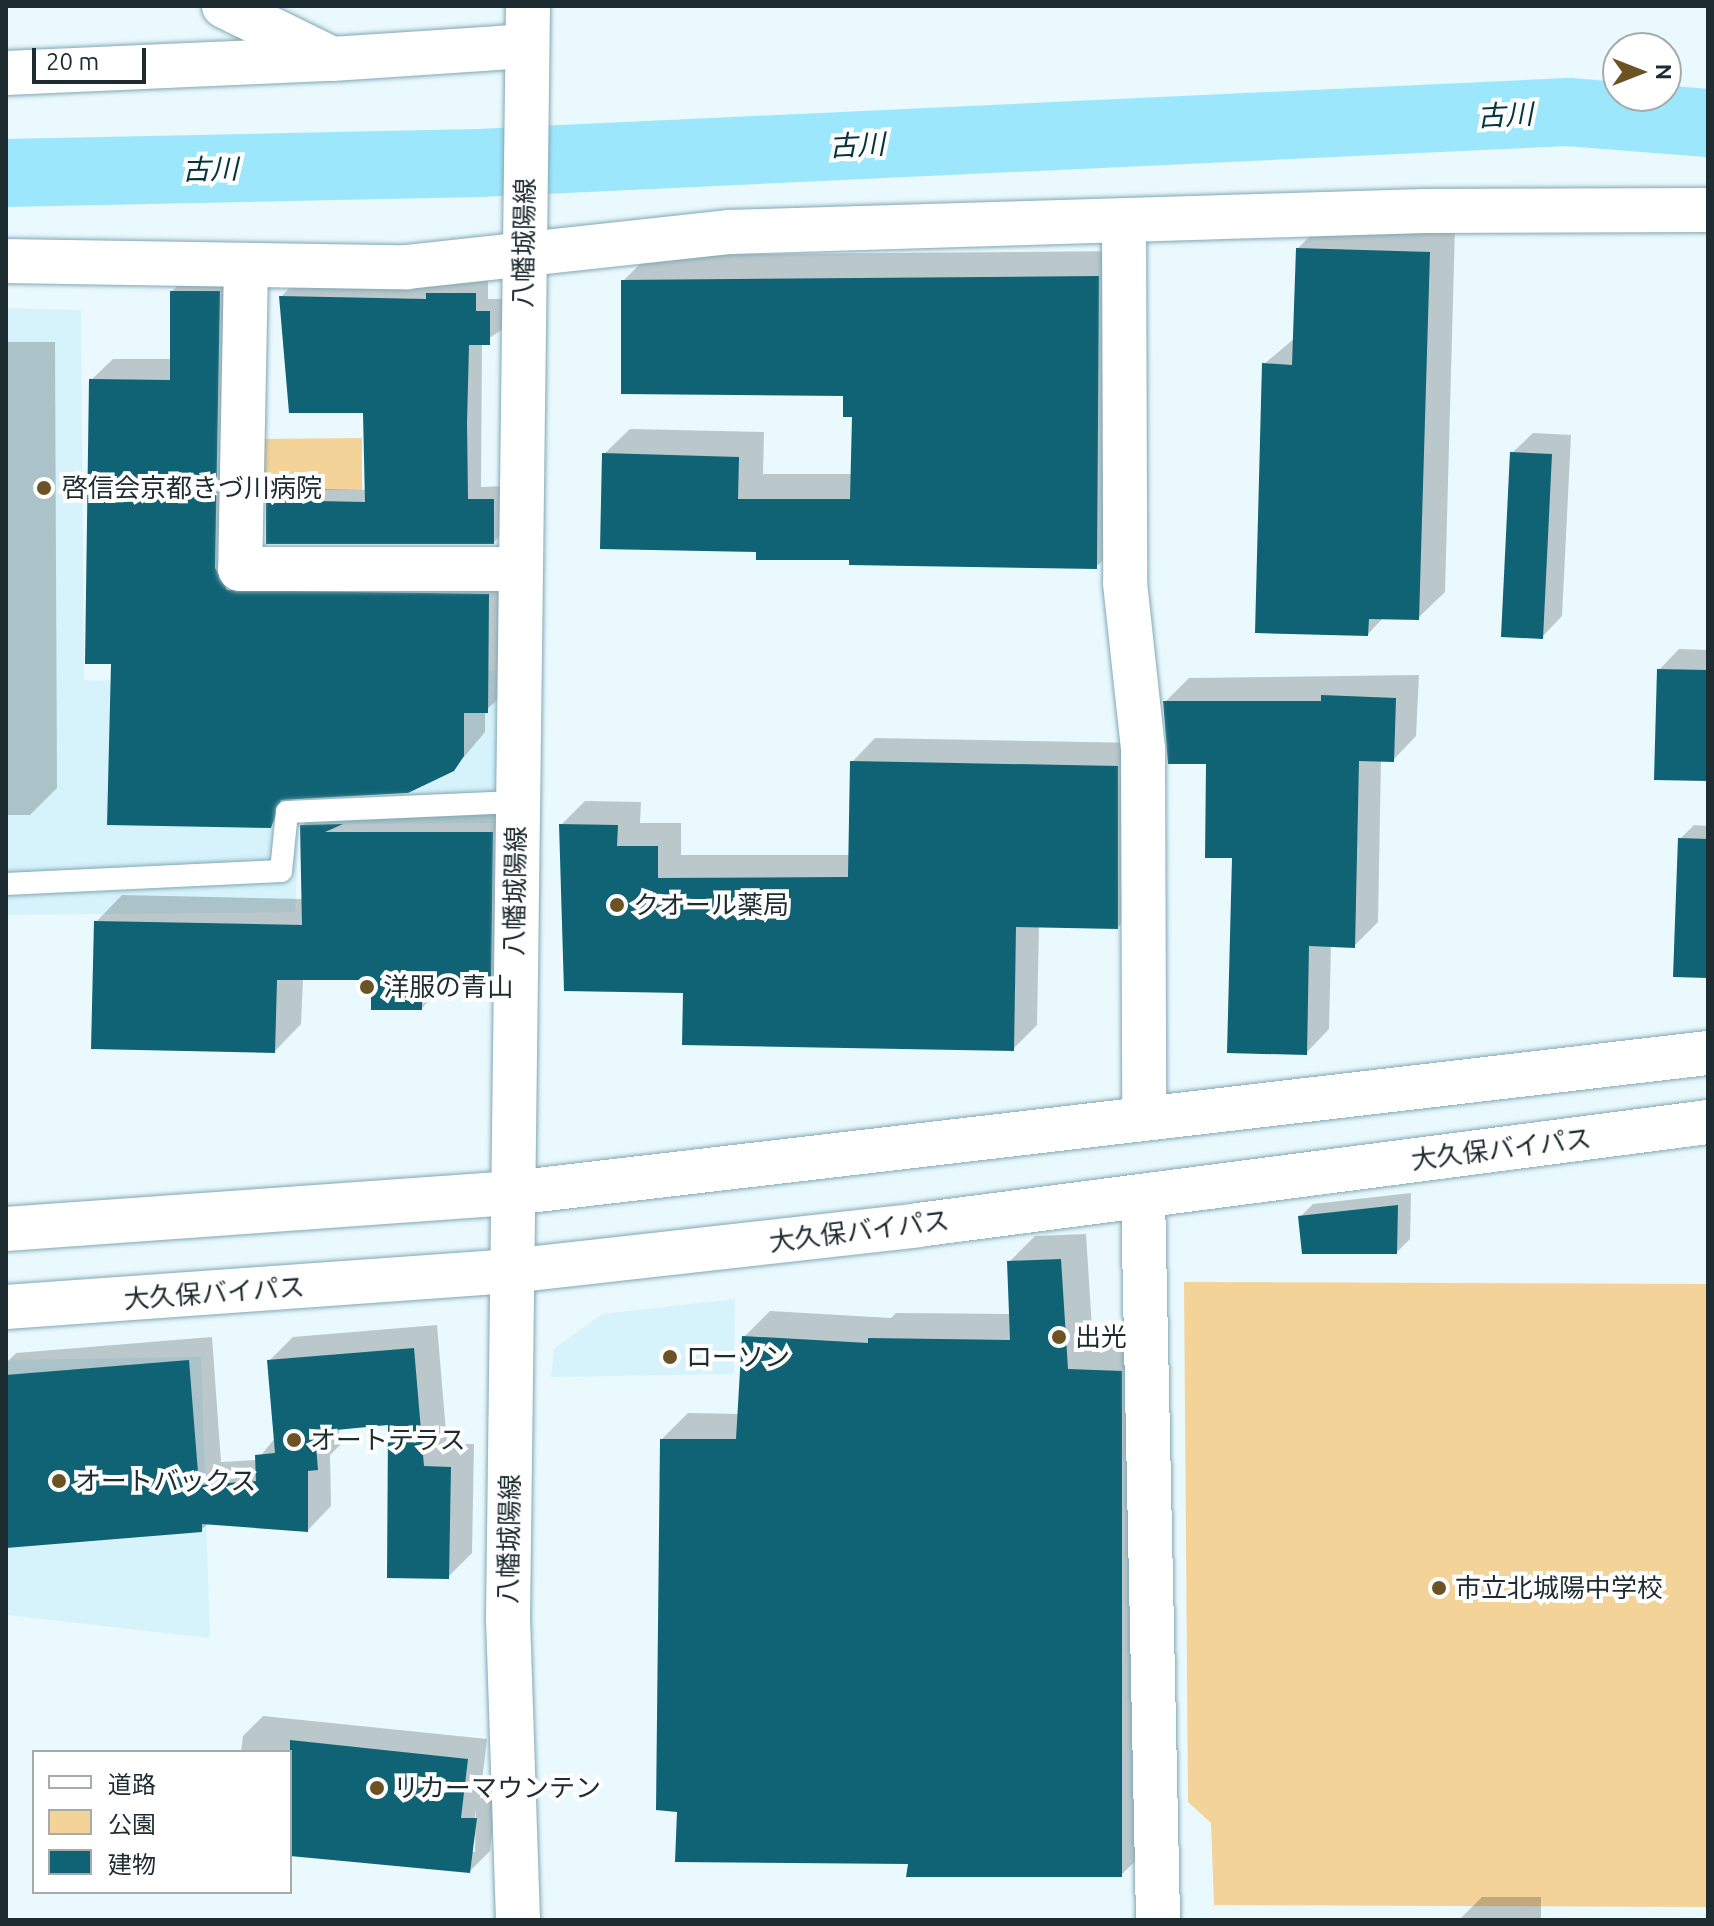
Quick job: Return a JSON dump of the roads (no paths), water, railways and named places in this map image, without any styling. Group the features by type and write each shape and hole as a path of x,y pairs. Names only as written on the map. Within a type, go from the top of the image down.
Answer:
{"main road":[{"path":"224,6 332,59"},
{"path":"6,73 332,59 528,42"},
{"name":"八幡城陽線","path":"518,1920 508,1619 518,569 528,42"},
{"path":"6,261 407,267 524,242 729,232 1124,223 1425,211 1708,210"},
{"path":"1124,223 1125,583 1143,749 1144,1118"},
{"path":"246,265 240,569 518,569"},
{"path":"6,1229 512,1193 1708,1053"},
{"name":"大久保バイパス","path":"6,1307 511,1271 1143,1196 1708,1122"},
{"path":"1143,1196 1158,1920"}],"lane":[{"path":"6,884 281,871 287,812 516,802"}],"waterway":[{"name":"古川","path":"6,173 479,163 1568,112 1708,123"}],"place":[{"name":"啓信会京都きづ川病院","path":"44,488"},
{"name":"クオール薬局","path":"617,905"},
{"name":"洋服の青山","path":"367,987"},
{"name":"出光","path":"1059,1337"},
{"name":"ローソン","path":"670,1357"},
{"name":"オートテラス","path":"294,1440"},
{"name":"オートバックス","path":"59,1481"},
{"name":"市立北城陽中学校","path":"1439,1588"},
{"name":"リカーマウンテン","path":"377,1788"}]}
